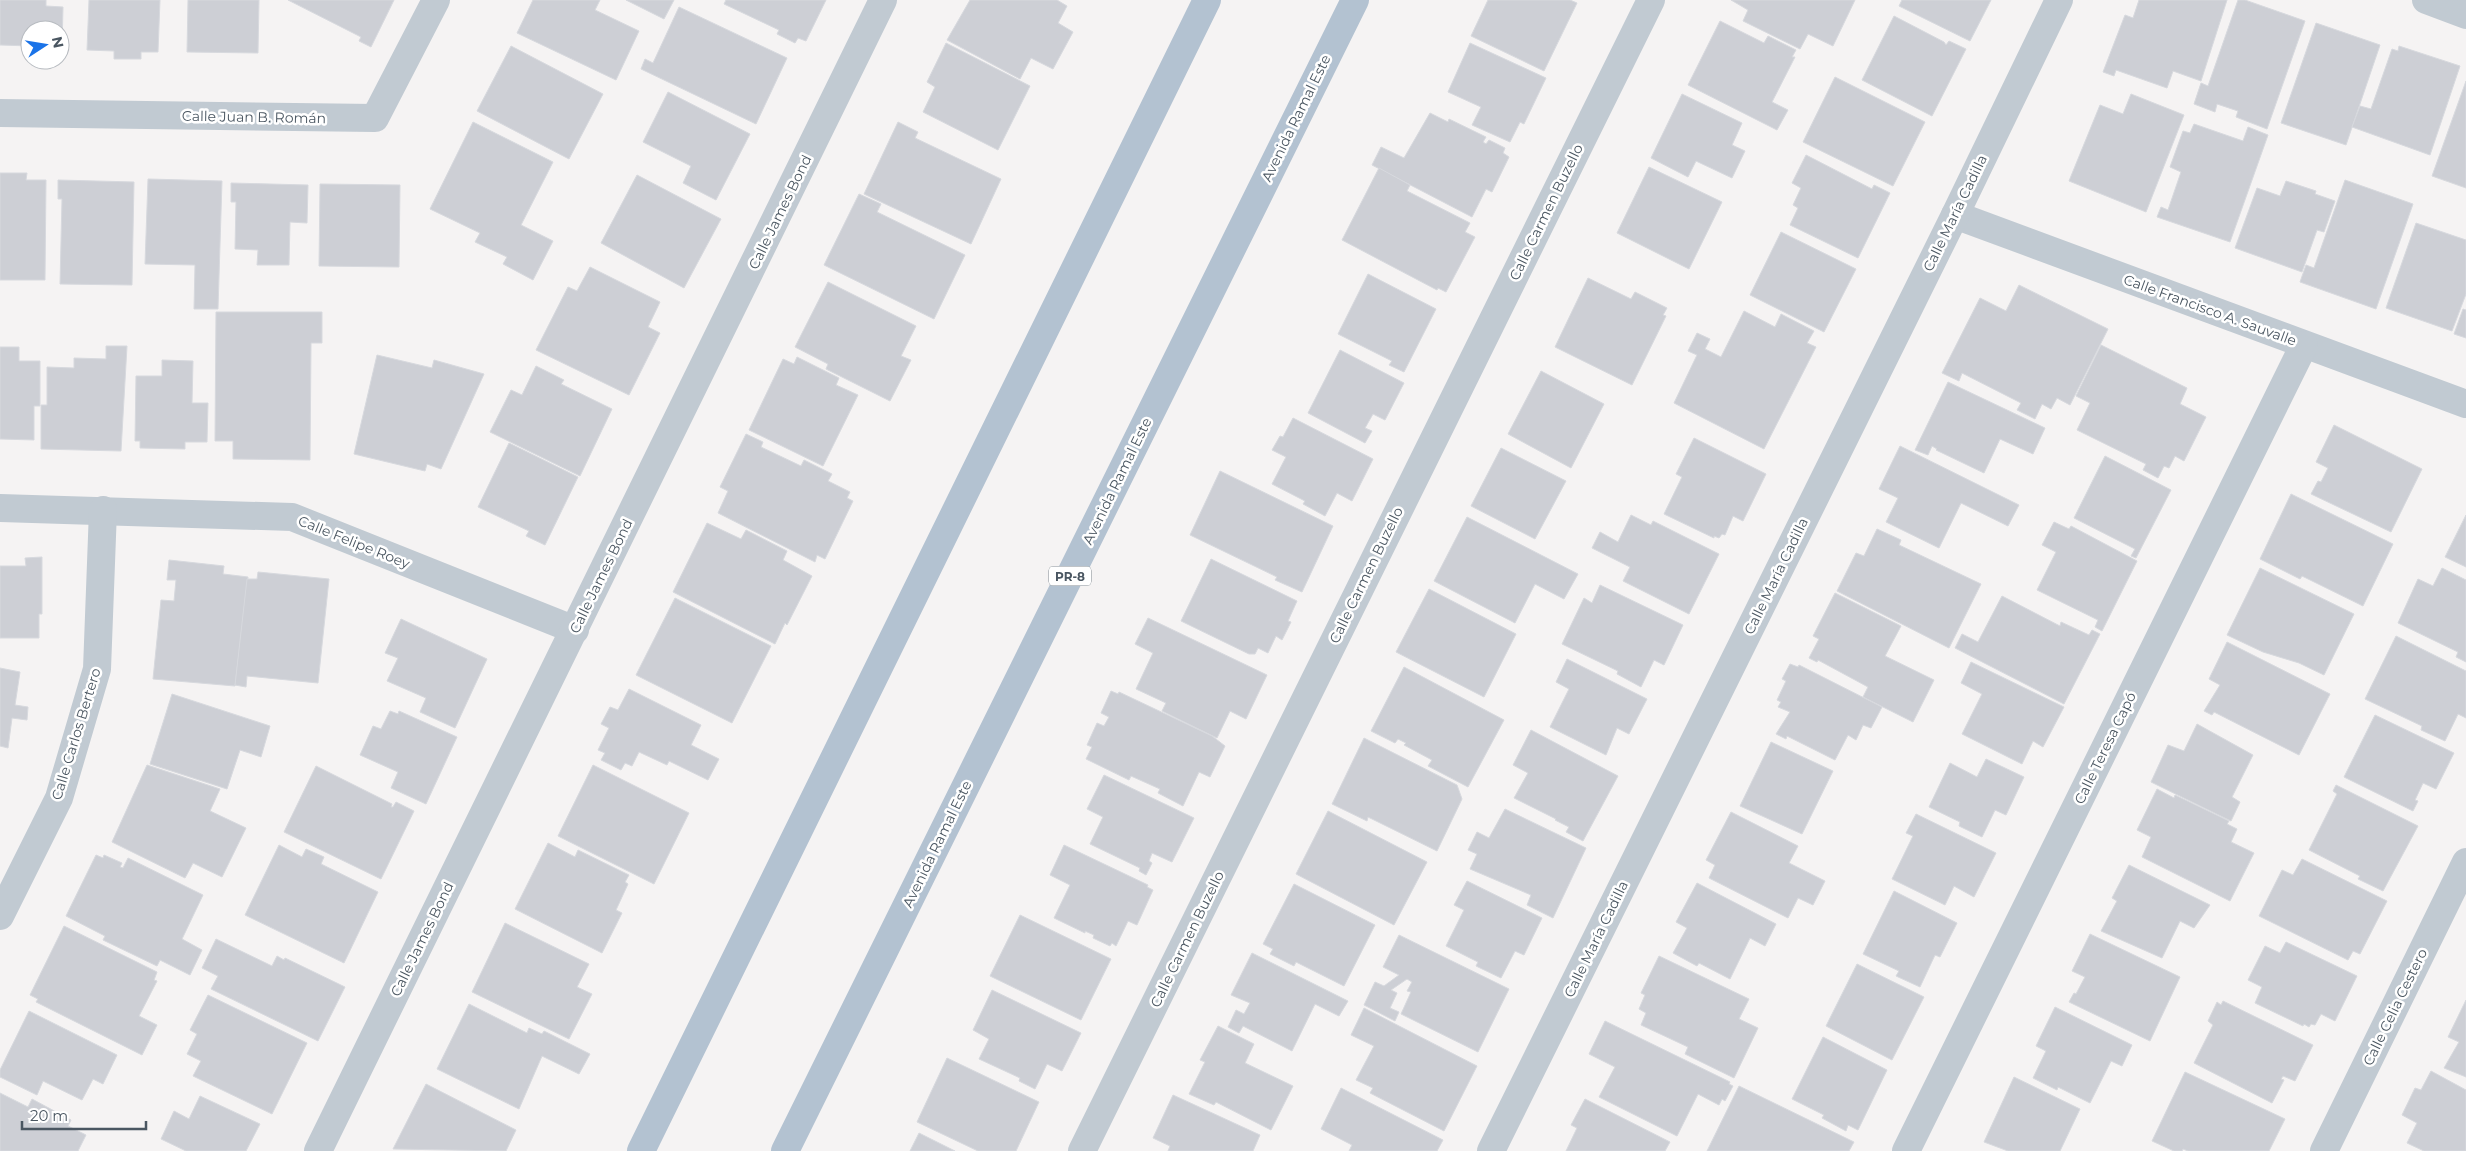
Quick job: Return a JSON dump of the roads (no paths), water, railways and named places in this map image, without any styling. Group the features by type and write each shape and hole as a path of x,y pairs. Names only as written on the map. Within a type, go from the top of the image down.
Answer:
{"main road":[{"path":"641,1151 1207,0"},
{"name":"Avenida Ramal Este","path":"785,1151 1355,0"}],"street":[{"name":"Calle Juan B. Román","path":"0,113 375,118 436,0"},
{"name":"Calle James Bond","path":"318,1151 884,0"},
{"name":"Calle Carmen Buzello","path":"1082,1151 1650,0"},
{"name":"Calle María Cadilla","path":"1491,1151 1955,215 2059,0"},
{"path":"2426,0 2466,14"},
{"name":"Calle Francisco A. Sauvalle","path":"1955,215 2466,404"},
{"name":"Calle Teresa Capó","path":"1906,1151 2304,345"},
{"name":"Calle Felipe Roey","path":"0,508 292,517 575,630"},
{"name":"Calle Carlos Bertero","path":"0,916 59,798 97,669 102,510"},
{"name":"Calle Celia Cestero","path":"2324,1151 2466,862"}]}
